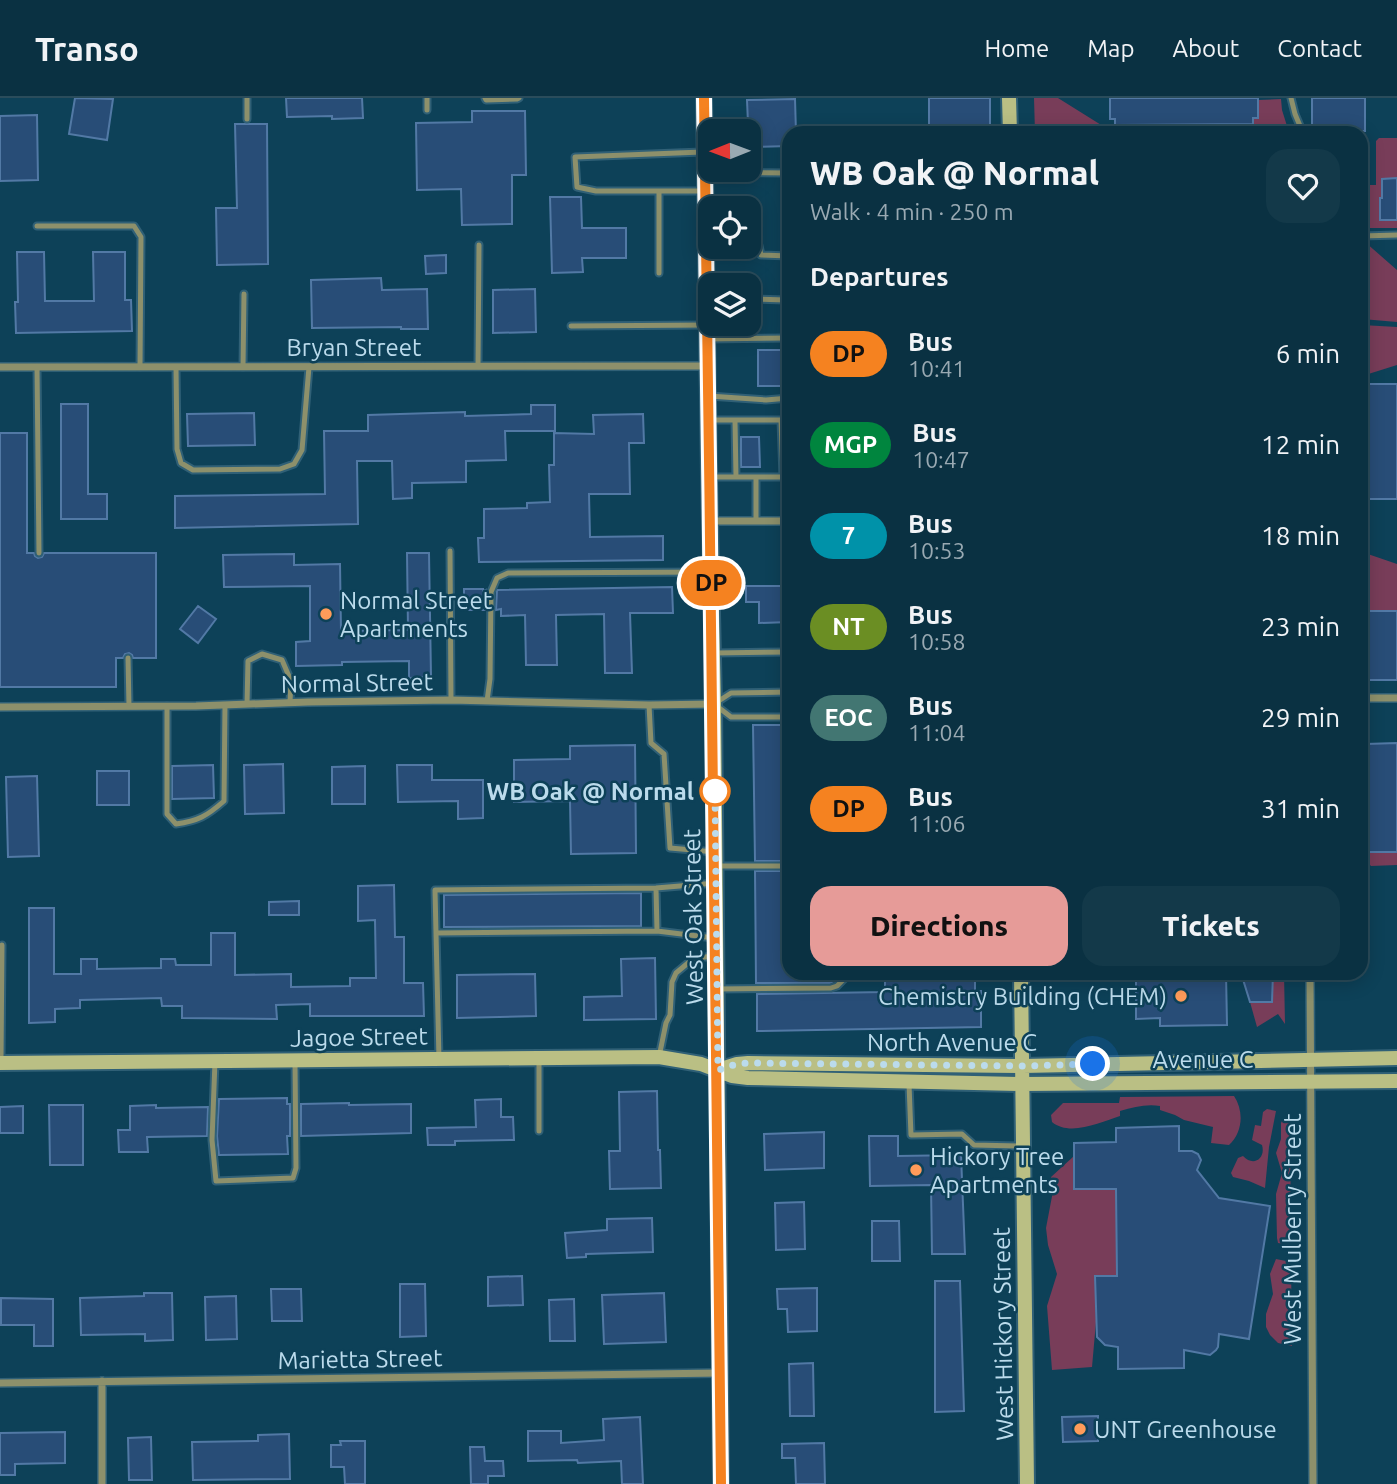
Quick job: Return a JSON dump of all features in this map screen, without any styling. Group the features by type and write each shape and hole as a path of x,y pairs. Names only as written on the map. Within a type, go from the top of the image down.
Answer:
{"street":[{"name":"West Oak Street","path":"704,98 704,119"},
{"path":"1009,98 1010,126"},
{"name":"West Oak Street","path":"705,182 706,196"},
{"name":"West Oak Street","path":"707,336 714,704 721,1484"},
{"name":"Bryan Street","path":"0,367 707,366"},
{"path":"709,521 782,521"},
{"path":"1368,698 1397,698"},
{"name":"Normal Street","path":"0,707 451,700 714,704"},
{"name":"West Hickory Street","path":"1021,980 1027,1484"},
{"name":"West Mulberry Street","path":"1310,980 1313,1484"},
{"name":"Jagoe Street","path":"1,1063 659,1057 701,1064 718,1070"},
{"name":"North Avenue C","path":"718,1070 748,1063 1023,1066 1397,1058"},
{"name":"Avenue C","path":"718,1070 732,1076 748,1078 1023,1084 1397,1081"},
{"name":"Marietta Street","path":"0,1383 720,1373"},
{"path":"102,1381 102,1484"}],"lane":[{"path":"247,98 247,119"},
{"path":"427,98 427,110"},
{"path":"485,98 519,98"},
{"path":"1291,98 1300,126"},
{"path":"698,152 575,157 577,187 596,191 659,191 706,196"},
{"path":"761,173 782,173"},
{"path":"659,191 659,273"},
{"path":"37,226 134,226 141,237 140,367"},
{"path":"1368,236 1397,236"},
{"path":"478,366 479,245"},
{"path":"761,256 782,256"},
{"path":"243,367 244,295"},
{"path":"761,299 782,300"},
{"path":"571,326 698,332"},
{"path":"761,336 782,337"},
{"path":"37,367 39,553"},
{"path":"176,367 177,449 181,463 193,470 230,470 280,469 294,464 302,450 309,367"},
{"path":"708,396 782,399"},
{"path":"708,421 781,420 782,431"},
{"path":"734,421 736,477"},
{"path":"709,477 782,477"},
{"path":"755,477 756,521"},
{"path":"450,551 451,700"},
{"path":"487,701 490,679 491,592 497,578 508,573 711,572"},
{"path":"712,653 782,652"},
{"path":"247,704 248,661 262,654 282,660 291,681 290,702"},
{"path":"128,658 129,706"},
{"path":"782,692 731,692 714,704 732,717 782,717"},
{"path":"167,706 167,814 176,824 194,821 213,811 224,801 225,705"},
{"path":"649,705 651,743 664,754 670,848 715,859 782,865"},
{"path":"439,1059 435,890 656,888 716,883"},
{"path":"656,888 657,931"},
{"path":"436,933 657,931 716,938"},
{"path":"1,1063 2,945"},
{"path":"659,1057 670,1015 672,982 676,973 697,958 716,956"},
{"path":"717,989 831,988 843,980"},
{"path":"538,1132 539,1058"},
{"path":"215,1061 212,1140 216,1181 293,1178 296,1168 295,1060"},
{"path":"909,1081 911,1135 962,1135 975,1145 1024,1146"}],"shaded area":[{"path":"1034,98 1058,98 1103,126 1035,126"},
{"path":"1281,99 1287,126 1240,126 1258,118 1258,100"},
{"path":"1379,138 1397,138 1397,178 1383,179 1380,220 1397,220 1397,228 1368,228 1368,185 1376,185 1376,141"},
{"path":"1368,245 1397,270 1397,322 1368,320"},
{"path":"1368,325 1397,327 1397,365 1368,374"},
{"path":"1368,554 1397,564 1397,611 1368,612"},
{"path":"1368,804 1397,852 1397,865 1371,866 1368,863"},
{"path":"1273,980 1284,980 1285,1024 1278,1014 1257,1027 1250,1002 1272,1002"},
{"path":"1234,1096 1241,1115 1237,1134 1229,1145 1211,1143 1213,1127 1184,1120 1160,1110 1160,1106 1120,1111 1120,1116 1076,1128 1059,1126 1052,1122 1051,1115 1063,1103 1119,1103 1120,1097"},
{"path":"1267,1109 1276,1111 1265,1188 1233,1177 1231,1173 1238,1158 1243,1156 1254,1161 1260,1158 1262,1145 1252,1140 1255,1125 1261,1126 1263,1112"},
{"path":"1290,1115 1290,1245 1278,1243 1277,1238 1276,1194 1282,1173 1276,1153 1281,1139 1281,1123"},
{"path":"1074,1156 1075,1189 1116,1189 1117,1276 1095,1277 1096,1322 1092,1367 1052,1370 1047,1306 1057,1274 1046,1228 1053,1191 1051,1177"},
{"path":"1276,1259 1291,1262 1292,1346 1278,1343 1266,1327 1266,1314 1273,1294 1270,1274"}],"building":[{"path":"75,98 113,99 107,140 69,134"},
{"path":"286,98 362,98 363,118 287,117"},
{"path":"929,98 990,98 990,126 929,126"},
{"path":"1110,98 1258,98 1258,118 1253,118 1253,124 1115,125 1115,119 1110,119"},
{"path":"1312,98 1365,98 1365,126 1312,126"},
{"path":"795,99 796,126 782,126 782,146 761,147 761,119 748,119 747,100"},
{"path":"472,111 525,111 526,175 512,175 512,224 462,225 461,189 417,190 416,123 472,122"},
{"path":"37,115 38,180 0,181 0,116"},
{"path":"235,124 267,124 268,264 217,265 216,208 237,208"},
{"path":"1397,178 1397,220 1380,220 1382,179"},
{"path":"550,197 581,197 582,228 626,228 626,258 582,258 583,272 552,273"},
{"path":"17,252 44,252 45,301 94,301 93,252 125,252 125,300 131,300 132,331 16,333"},
{"path":"446,255 446,273 426,274 425,256"},
{"path":"381,278 382,290 427,289 428,329 312,328 311,280"},
{"path":"535,289 536,332 493,333 493,290"},
{"path":"758,350 782,350 782,386 758,386"},
{"path":"1368,384 1397,384 1397,499 1368,499"},
{"path":"61,404 88,404 88,494 107,494 107,519 61,519"},
{"path":"531,405 555,405 555,431 505,431 506,460 466,461 466,482 412,483 412,498 393,499 392,461 357,461 358,524 175,528 175,496 325,494 324,431 368,431 368,415 465,412 465,416 531,414"},
{"path":"254,413 255,445 188,446 187,414"},
{"path":"643,414 644,443 629,443 630,494 589,494 590,537 663,536 663,560 479,562 478,538 484,538 484,509 527,508 527,503 550,502 549,465 554,465 554,433 594,434 593,415"},
{"path":"0,433 27,433 27,553 34,553 38,558 44,553 156,553 156,658 133,658 129,653 123,658 116,658 116,687 0,687"},
{"path":"741,437 759,437 760,467 741,467"},
{"path":"407,553 429,553 431,677 409,678 409,661 296,666 296,642 310,641 310,586 224,587 223,555 294,554 294,565 340,564 341,631 408,630"},
{"path":"746,586 782,586 782,622 759,623 759,602 746,602"},
{"path":"672,587 673,613 630,613 632,673 605,673 604,614 556,615 557,665 526,665 525,615 501,616 501,609 496,610 497,590"},
{"path":"464,589 486,590 486,610 464,610"},
{"path":"198,606 216,619 198,643 180,629"},
{"path":"1368,611 1397,611 1397,680 1368,680"},
{"path":"753,725 782,725 782,861 755,861"},
{"path":"1397,743 1397,852 1368,852 1368,744"},
{"path":"635,745 636,853 571,854 570,801 514,802 514,760 570,759 570,746"},
{"path":"283,764 284,813 245,814 244,765"},
{"path":"213,765 214,798 172,799 172,766"},
{"path":"397,765 432,765 432,780 483,780 483,818 458,819 458,801 398,802"},
{"path":"365,766 365,804 332,804 332,767"},
{"path":"97,771 129,771 129,805 97,805"},
{"path":"37,776 39,856 8,857 6,777"},
{"path":"755,871 782,871 782,980 834,981 756,983"},
{"path":"394,885 395,937 404,937 404,983 423,983 424,1016 310,1016 310,1004 276,1005 277,1019 182,1018 182,1006 162,1006 161,998 80,1000 80,1008 55,1009 55,1022 29,1023 29,908 54,908 54,974 81,974 81,959 97,959 97,969 161,968 161,959 175,959 176,965 211,965 211,933 235,933 235,975 291,974 291,987 350,986 350,978 376,978 375,920 358,921 358,886"},
{"path":"641,893 641,926 444,927 444,895"},
{"path":"299,901 299,915 269,915 269,902"},
{"path":"655,958 656,1019 584,1020 584,997 622,996 621,959"},
{"path":"535,974 536,1016 457,1018 457,975"},
{"path":"885,980 975,980 975,991 981,991 981,1027 757,1031 757,994 885,992"},
{"name":"Chemistry Building (CHEM)","path":"1136,980 1226,980 1227,1025 1160,1026 1160,1018 1136,1019"},
{"path":"1243,980 1273,980 1272,1002 1250,1002"},
{"path":"657,1091 661,1188 610,1189 609,1151 620,1151 619,1092"},
{"path":"287,1098 287,1104 290,1104 288,1154 219,1155 219,1099"},
{"path":"501,1099 501,1117 513,1117 514,1140 455,1141 455,1145 428,1145 427,1128 476,1127 475,1100"},
{"path":"301,1104 411,1104 411,1133 301,1136"},
{"path":"49,1105 83,1105 83,1165 50,1165"},
{"path":"156,1105 156,1108 208,1107 207,1136 147,1137 148,1152 119,1152 118,1130 130,1130 130,1106"},
{"path":"23,1106 23,1133 0,1133 0,1107"},
{"path":"1179,1126 1179,1151 1198,1154 1201,1160 1197,1170 1219,1198 1270,1206 1249,1339 1219,1334 1218,1347 1210,1355 1184,1350 1184,1368 1118,1369 1118,1347 1105,1345 1097,1337 1095,1276 1117,1276 1116,1189 1074,1189 1074,1143 1116,1142 1116,1128"},
{"path":"824,1132 824,1168 765,1170 764,1134"},
{"path":"869,1136 898,1136 898,1156 961,1155 965,1254 932,1254 931,1185 870,1186"},
{"path":"804,1202 805,1249 776,1250 775,1203"},
{"path":"652,1218 653,1252 586,1254 586,1257 567,1258 565,1233 607,1230 607,1219"},
{"path":"872,1221 899,1221 900,1261 872,1261"},
{"path":"522,1276 523,1305 488,1306 488,1277"},
{"path":"935,1281 960,1281 964,1411 935,1412"},
{"path":"400,1284 425,1284 426,1336 400,1337"},
{"path":"817,1288 817,1331 788,1332 787,1309 778,1309 777,1289"},
{"path":"271,1289 301,1289 302,1321 272,1321"},
{"path":"144,1293 172,1293 173,1340 145,1341 145,1334 81,1335 80,1298 144,1296"},
{"path":"664,1293 666,1342 604,1344 602,1295"},
{"path":"236,1296 237,1339 206,1340 205,1297"},
{"path":"1,1298 53,1299 53,1346 34,1346 34,1325 1,1325"},
{"path":"574,1299 575,1341 550,1341 549,1300"},
{"path":"813,1363 814,1416 790,1416 789,1364"},
{"name":"UNT Greenhouse","path":"1098,1416 1098,1441 1063,1442 1062,1417"},
{"path":"640,1417 643,1484 622,1484 621,1461 528,1461 528,1431 561,1431 561,1443 604,1440 603,1419"},
{"path":"65,1432 65,1463 15,1464 15,1475 0,1475 0,1433"},
{"path":"289,1434 290,1479 193,1480 192,1442 258,1441 258,1435"},
{"path":"151,1437 152,1480 129,1480 128,1438"},
{"path":"340,1441 365,1441 365,1484 345,1484 344,1467 331,1467 331,1445 341,1445"},
{"path":"824,1443 825,1484 796,1484 795,1458 782,1458 782,1444"},
{"path":"470,1447 484,1447 485,1461 503,1461 504,1476 488,1476 488,1484 471,1484"}],"bus line":[{"name":"DP","path":"704,98 714,704 721,1484"}],"place":[{"name":"Normal Street Apartments","path":"326,614"},
{"name":"WB Oak @ Normal","path":"715,791"},
{"name":"Chemistry Building (CHEM)","path":"1181,996"},
{"name":"Hickory Tree Apartments","path":"916,1170"},
{"name":"UNT Greenhouse","path":"1080,1429"}],"route":[{"path":"715,791 715,787 718,1070 748,1063 1023,1066 1093,1064"}]}
